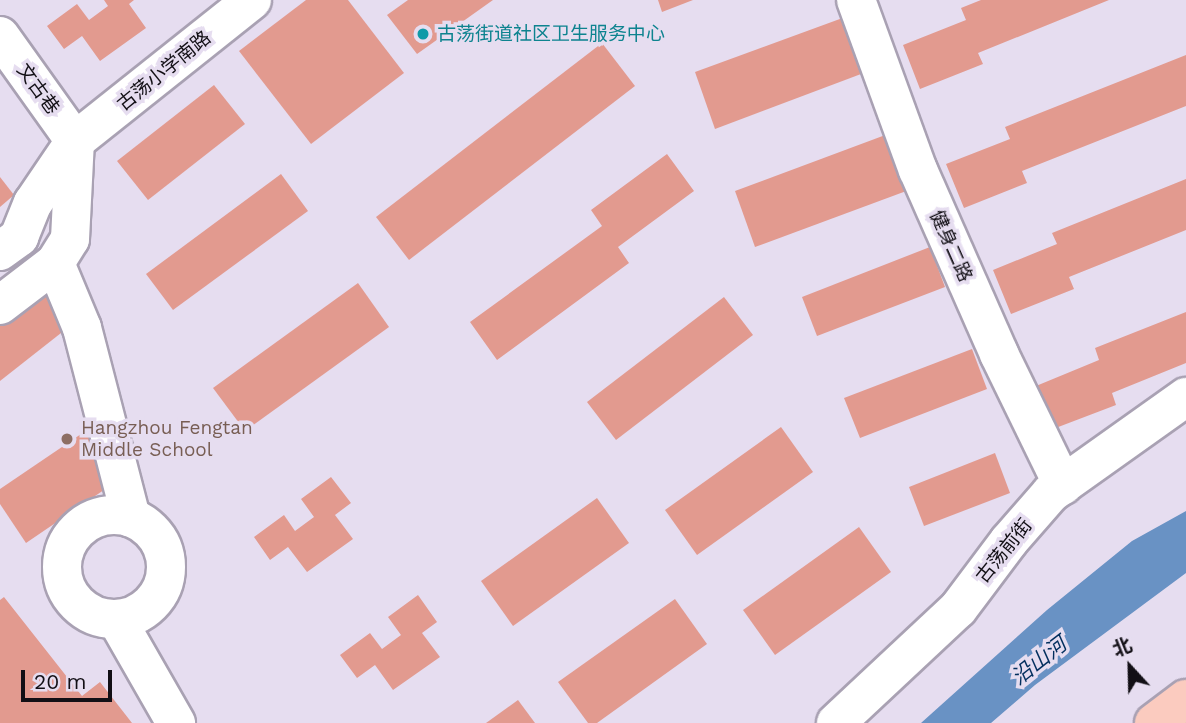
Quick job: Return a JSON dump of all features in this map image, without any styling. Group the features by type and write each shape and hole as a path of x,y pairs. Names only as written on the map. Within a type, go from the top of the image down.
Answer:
{"main road":[{"path":"1154,723 1186,699"}],"lane":[{"name":"古荡小学南路","path":"0,251 19,237 33,203 75,141 252,0"},
{"name":"健身二路","path":"856,0 918,170 999,354 1063,485"},
{"name":"文古巷","path":"0,36 75,141"},
{"path":"0,304 55,263 71,239 75,141"},
{"path":"55,263 82,328 131,518"},
{"name":"古荡前街","path":"836,723 958,609 1009,541 1051,493 1186,397"},
{"path":"107,516 131,518 147,527 159,540 165,556 166,574 160,591 149,606 134,615 117,620 100,618 85,611 72,599 64,585 62,560 71,537 83,525 107,516"},
{"path":"117,620 176,723"}],"water":[{"name":"沿山河","path":"1186,511 1186,573 1035,685 991,723 921,723 1047,610 1132,541"}],"building":[{"path":"104,0 134,0 129,4 146,28 100,61 82,36 64,49 47,26 77,4 89,20 108,6"},
{"path":"306,0 348,0 404,73 311,144 239,51"},
{"name":"古荡街道社区卫生服务中心","path":"408,0 493,0 417,54 387,15"},
{"path":"658,0 693,0 662,12"},
{"path":"981,0 1109,0 978,53 983,64 920,89 903,45 966,20 961,8"},
{"path":"848,16 869,71 715,129 695,72"},
{"path":"602,43 635,86 409,260 376,217"},
{"path":"1186,55 1186,106 1022,171 1027,183 964,208 946,164 1010,139 1005,127"},
{"path":"214,85 245,124 148,200 117,161"},
{"path":"888,134 909,190 755,247 735,191"},
{"path":"667,154 694,191 618,247 629,263 497,360 470,322 602,226 591,210"},
{"path":"281,174 308,211 173,310 146,274"},
{"path":"0,177 14,195 0,207"},
{"path":"1186,179 1186,230 1069,277 1074,289 1011,314 993,270 1057,244 1052,233"},
{"path":"930,247 945,287 817,336 802,297"},
{"path":"358,283 389,327 245,431 213,388"},
{"path":"45,285 75,322 0,381 0,321"},
{"path":"724,297 753,335 616,440 587,402"},
{"path":"1186,312 1186,363 1112,393 1116,405 1053,429 1036,386 1099,360 1095,348"},
{"path":"972,349 987,389 860,438 844,398"},
{"path":"781,427 813,472 697,555 665,510"},
{"path":"87,430 120,479 26,543 0,504 0,489"},
{"path":"995,453 1010,493 924,526 909,487"},
{"path":"331,477 351,503 335,515 353,539 307,572 288,547 270,560 254,537 284,515 295,531 314,517 301,499"},
{"path":"597,498 629,543 513,626 481,581"},
{"path":"859,527 891,572 775,655 743,610"},
{"path":"418,595 437,622 422,633 440,657 393,690 375,665 357,678 340,655 370,633 382,649 401,635 388,617"},
{"path":"4,597 82,696 100,682 132,723 0,723 0,600"},
{"path":"675,599 707,644 597,723 588,723 558,682"},
{"path":"518,700 535,723 486,723"}],"place":[{"name":"古荡街道社区卫生服务中心","path":"423,34"},
{"name":"Hangzhou Fengtan Middle School","path":"67,439"}]}
